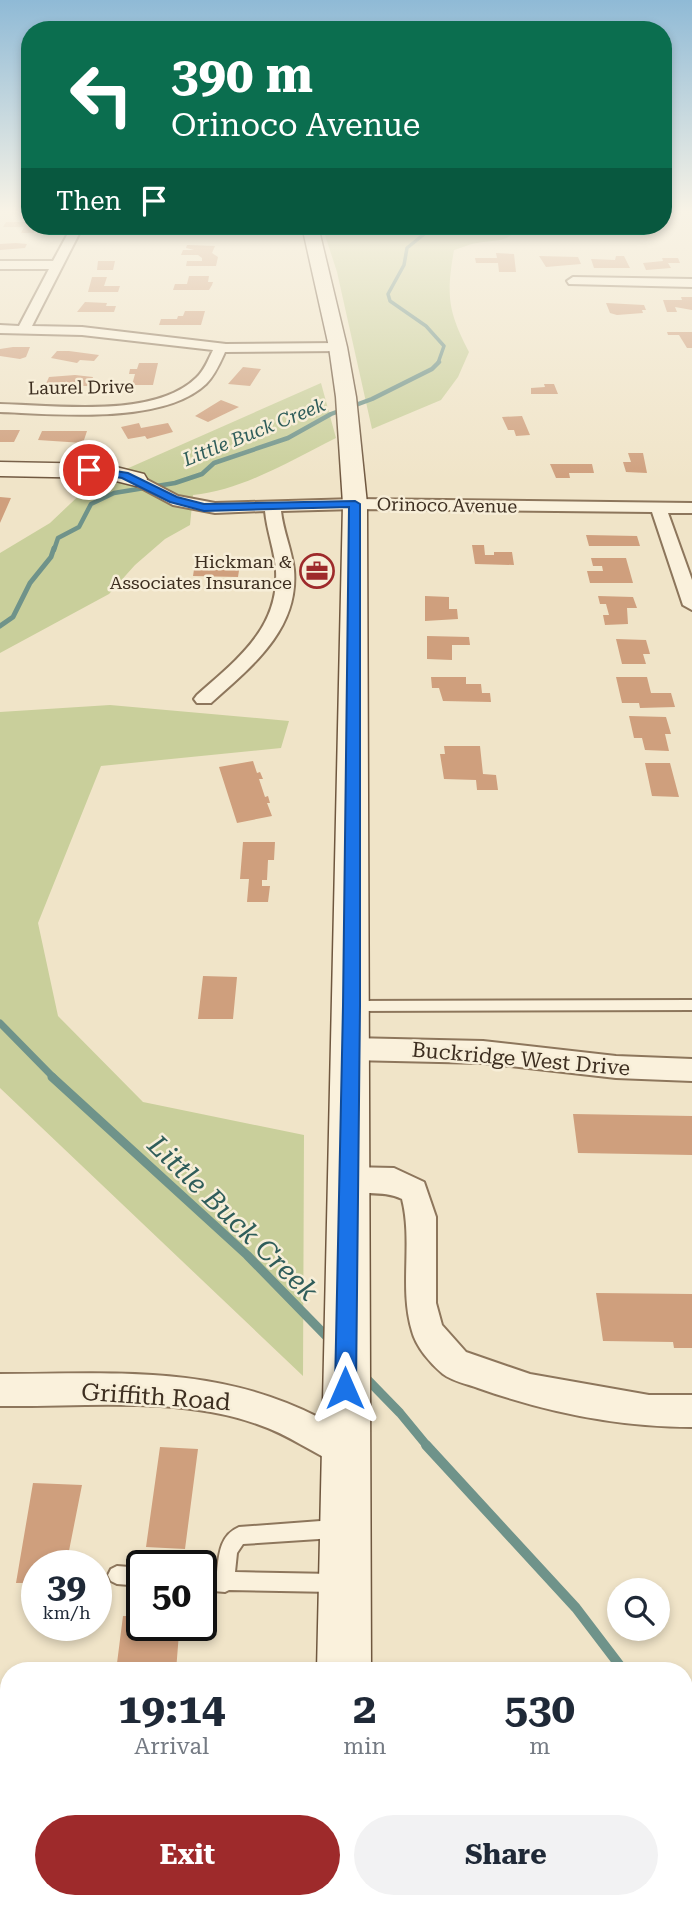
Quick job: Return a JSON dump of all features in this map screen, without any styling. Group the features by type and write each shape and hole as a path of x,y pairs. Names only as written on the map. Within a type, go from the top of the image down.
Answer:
{"main road":[{"path":"328,303 338,347 347,410 355,504 351,1049 344,1444 345,1662"},
{"name":"Orinoco Avenue","path":"0,469 104,471 135,479"}],"street":[{"path":"24,329 37,303"},
{"path":"0,329 92,332 221,347 338,347"},
{"name":"Laurel Drive","path":"0,408 118,408 164,401 198,385 205,378 221,347"},
{"name":"Orinoco Avenue","path":"135,479 173,500 209,508 355,504 692,508"},
{"path":"204,699 260,647 280,619 285,573 273,507"},
{"path":"658,507 692,605"},
{"name":"Buckridge West Drive","path":"351,1049 484,1052 616,1067 692,1070"},
{"path":"348,1180 394,1181 414,1191 421,1217 421,1303 428,1333 456,1364 530,1390 649,1411 692,1411"},
{"name":"Griffith Road","path":"0,1391 162,1393 227,1399 272,1413 344,1444"}],"lane":[{"path":"351,1006 692,1005"},
{"path":"225,1583 229,1549 239,1536 344,1528"},
{"path":"117,1575 126,1576"},
{"path":"217,1582 344,1583"}],"green space":[{"path":"344,303 451,303 469,352 458,377 441,400 372,429"},
{"path":"321,383 336,438 249,481 193,495 190,525 165,539 135,565 109,594 0,653 0,553 50,523 90,485"},
{"path":"110,705 289,721 281,748 101,766 38,923 58,1016 143,1102 304,1135 303,1376 0,1088 0,712"}],"building":[{"path":"84,303 116,306 114,312 77,312"},
{"path":"606,303 644,305 646,310 642,310 643,313 610,313"},
{"path":"664,303 692,303 692,310 675,307 677,312 667,312"},
{"path":"185,311 205,311 201,325 159,325 161,319 177,319 178,316 183,316"},
{"path":"667,332 692,332 692,348 687,348 679,335 668,335"},
{"path":"30,347 26,357 20,359 0,356 0,349"},
{"path":"57,351 99,355 94,361 80,360 77,363 51,358"},
{"path":"139,363 158,363 153,385 132,385 135,374 129,374 130,369 137,369"},
{"path":"243,367 261,369 250,386 228,384"},
{"path":"49,377 93,377 90,386 45,386"},
{"path":"544,384 554,384 558,394 531,394 531,388 545,387"},
{"path":"221,400 239,407 208,422 195,416"},
{"path":"522,416 530,435 516,436 514,430 508,430 502,417"},
{"path":"139,423 141,428 168,423 173,432 147,439 145,436 128,439 121,427"},
{"path":"0,430 20,430 14,442 0,442"},
{"path":"42,431 87,431 83,443 38,440"},
{"path":"628,453 643,453 647,473 626,472 623,462 631,462"},
{"path":"550,464 592,464 594,473 569,473 570,478 556,478"},
{"path":"0,497 11,498 0,523"},
{"path":"586,535 637,536 640,546 589,546"},
{"path":"472,545 484,545 485,555 512,552 514,565 475,564"},
{"path":"591,558 626,558 633,583 590,583 587,571 603,571 602,566 593,566"},
{"path":"195,563 240,564 238,577 193,576"},
{"path":"425,596 449,597 449,609 457,609 458,619 425,621"},
{"path":"598,596 633,597 637,608 627,608 628,624 605,625 603,615 609,615 606,604 600,604"},
{"path":"427,636 469,637 470,645 452,645 452,660 427,659"},
{"path":"616,639 646,640 650,654 643,654 646,664 622,664"},
{"path":"431,677 466,677 466,684 481,684 482,693 490,693 491,702 443,701 439,688 432,688"},
{"path":"616,677 647,677 651,693 671,693 675,707 640,708 639,703 622,703"},
{"path":"629,716 666,717 671,734 665,734 669,751 645,750 642,738 634,738"},
{"path":"444,746 480,746 483,774 496,775 498,790 477,790 476,780 444,779 440,754 445,754"},
{"path":"253,761 257,773 260,772 263,779 259,779 265,797 268,796 270,803 267,803 272,816 237,823 219,767"},
{"path":"645,763 670,763 679,797 652,796"},
{"path":"243,842 275,842 274,860 268,860 267,880 262,880 262,886 270,886 268,902 247,902 249,879 240,879"},
{"path":"203,976 237,977 233,1019 198,1019"},
{"path":"573,1114 692,1116 692,1155 578,1153"},
{"path":"596,1293 692,1294 692,1348 674,1348 673,1342 603,1341"},
{"path":"160,1447 198,1449 185,1549 146,1547"},
{"path":"33,1483 82,1485 69,1550 22,1550"},
{"path":"21,1554 21,1583 16,1583"},
{"path":"123,1616 126,1616 126,1641 178,1641 177,1662 117,1662"}],"waterway":[{"name":"Little Buck Creek","path":"393,303 426,326 444,346 438,363"},
{"name":"Little Buck Creek","path":"54,550 58,538 79,527 91,504 114,493 175,483 202,474 214,463 288,438 331,414 372,399 432,369 438,363"},
{"name":"Little Buck Creek","path":"0,626 13,617 30,583 51,557 54,548"},
{"name":"Little Buck Creek","path":"0,1023 54,1078"},
{"name":"Little Buck Creek","path":"52,1077 247,1255 331,1341"},
{"name":"Little Buck Creek","path":"363,1375 428,1447"},
{"name":"Little Buck Creek","path":"426,1445 576,1608 617,1662"}],"place":[{"name":"Hickman & Associates Insurance","path":"317,571"}],"route":[{"path":"89,470 124,475 173,500 204,508 355,504 345,1388"}]}
